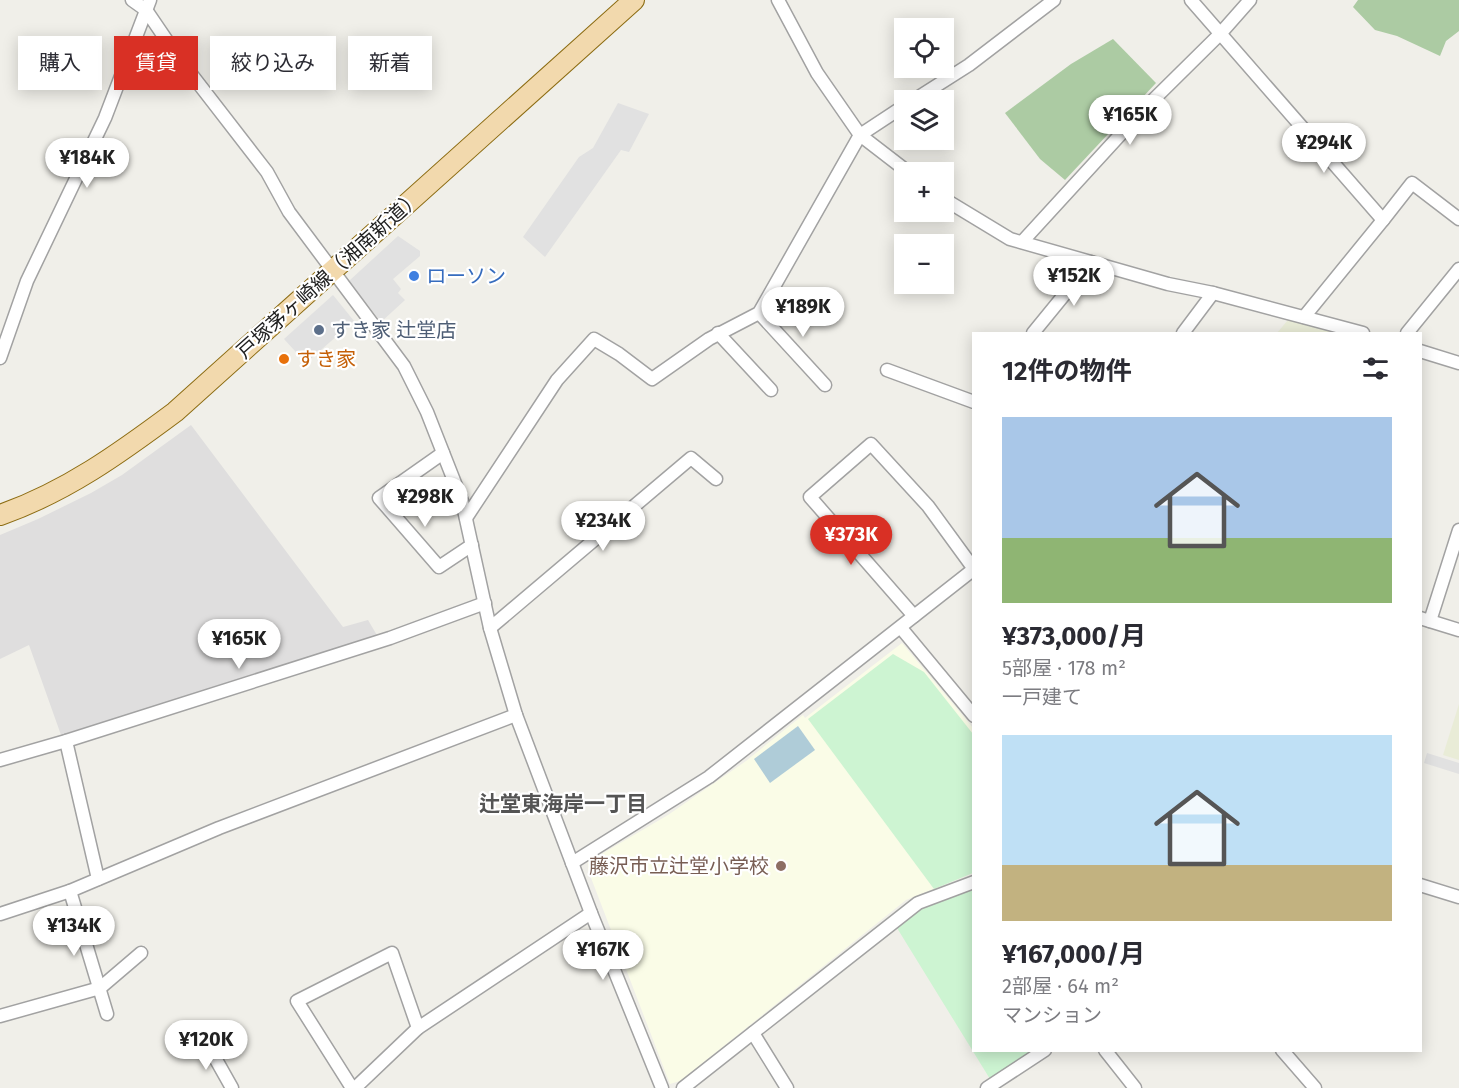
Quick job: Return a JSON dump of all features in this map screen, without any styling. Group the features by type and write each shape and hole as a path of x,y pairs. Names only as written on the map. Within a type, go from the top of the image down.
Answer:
{"main road":[{"name":"戸塚茅ヶ崎線（湘南新道）","path":"0,515 24,507 102,466 176,412 634,0"}],"street":[{"path":"132,0 148,5 178,57 267,172 289,212 404,366 427,412 462,501 490,628 516,715 591,913 663,1088"},
{"path":"778,0 817,73 860,135 895,162"},
{"path":"930,90 969,65 1054,0"},
{"path":"1191,0 1383,220"},
{"path":"1022,242 1142,111 1220,34 1250,0"},
{"path":"0,358 27,281 105,118 148,5"},
{"path":"466,518 557,380 594,339 619,354 652,379 718,333 759,313 860,135 894,113"},
{"path":"1304,317 1412,183 1459,219"},
{"path":"954,205 1010,239 1168,285 1213,293 1345,330"},
{"path":"1034,332 1090,262"},
{"path":"1408,332 1459,268"},
{"path":"1184,332 1213,293"},
{"path":"759,313 825,385"},
{"path":"718,333 771,390"},
{"path":"1422,352 1459,363"},
{"path":"887,370 972,401"},
{"path":"914,616 810,497 871,444 928,506 972,566"},
{"path":"443,453 379,498 439,567 472,545"},
{"path":"490,628 691,458 716,479"},
{"path":"1459,530 1425,620 1459,630"},
{"path":"572,864 709,777 972,571"},
{"path":"0,760 390,638 485,603"},
{"path":"901,628 972,714"},
{"path":"0,914 70,891 219,828 516,715"},
{"path":"66,741 98,879"},
{"path":"682,1088 918,903 972,883"},
{"path":"1422,886 1459,897"},
{"path":"70,891 107,1014"},
{"path":"418,1028 392,953 297,1001 353,1088 418,1028 591,913"},
{"path":"0,1016 100,988 141,953"},
{"path":"753,1033 787,1088"},
{"path":"205,1040 232,1088"},
{"path":"987,1088 1042,1052"},
{"path":"1107,1052 1135,1088"},
{"path":"1284,1052 1315,1088"}],"shaded area":[{"path":"618,103 649,114 629,152 621,150 545,257 523,237 579,157 593,148"},
{"path":"398,236 420,251 420,256 393,279 401,289 398,293 405,300 381,322 349,281"},
{"name":"すき家 辻堂店","path":"333,295 354,321 306,363 284,339"},
{"path":"1288,320 1334,332 1278,332"},
{"path":"191,425 343,627 368,620 378,637 61,735 29,645 0,659 0,535 91,493 122,475"},
{"name":"藤沢市立辻堂小学校","path":"902,643 972,727 972,873 906,900 680,1081 670,1084 588,870 588,862 668,815 746,761 803,715 805,718"},
{"path":"1459,704 1459,760 1443,755"},
{"path":"1427,753 1459,763 1459,774 1424,763"}],"green space":[{"path":"1358,0 1459,0 1459,31 1446,41 1440,56 1397,36 1375,30 1353,7"},
{"path":"1113,39 1156,83 1065,180 1040,159 1005,113 1071,64"},
{"path":"893,654 924,672 972,733 972,873 934,889 808,719"},
{"path":"972,890 972,1050 897,928 922,908"},
{"path":"973,1052 1033,1052 990,1079"}],"water":[{"path":"798,726 815,750 770,783 754,759"}],"place":[{"name":"ローソン","path":"414,276"},
{"name":"すき家 辻堂店","path":"319,330"},
{"name":"すき家","path":"284,359"},
{"name":"藤沢市立辻堂小学校","path":"781,866"}],"district":[{"name":"辻堂東海岸一丁目","path":"563,804"}]}
